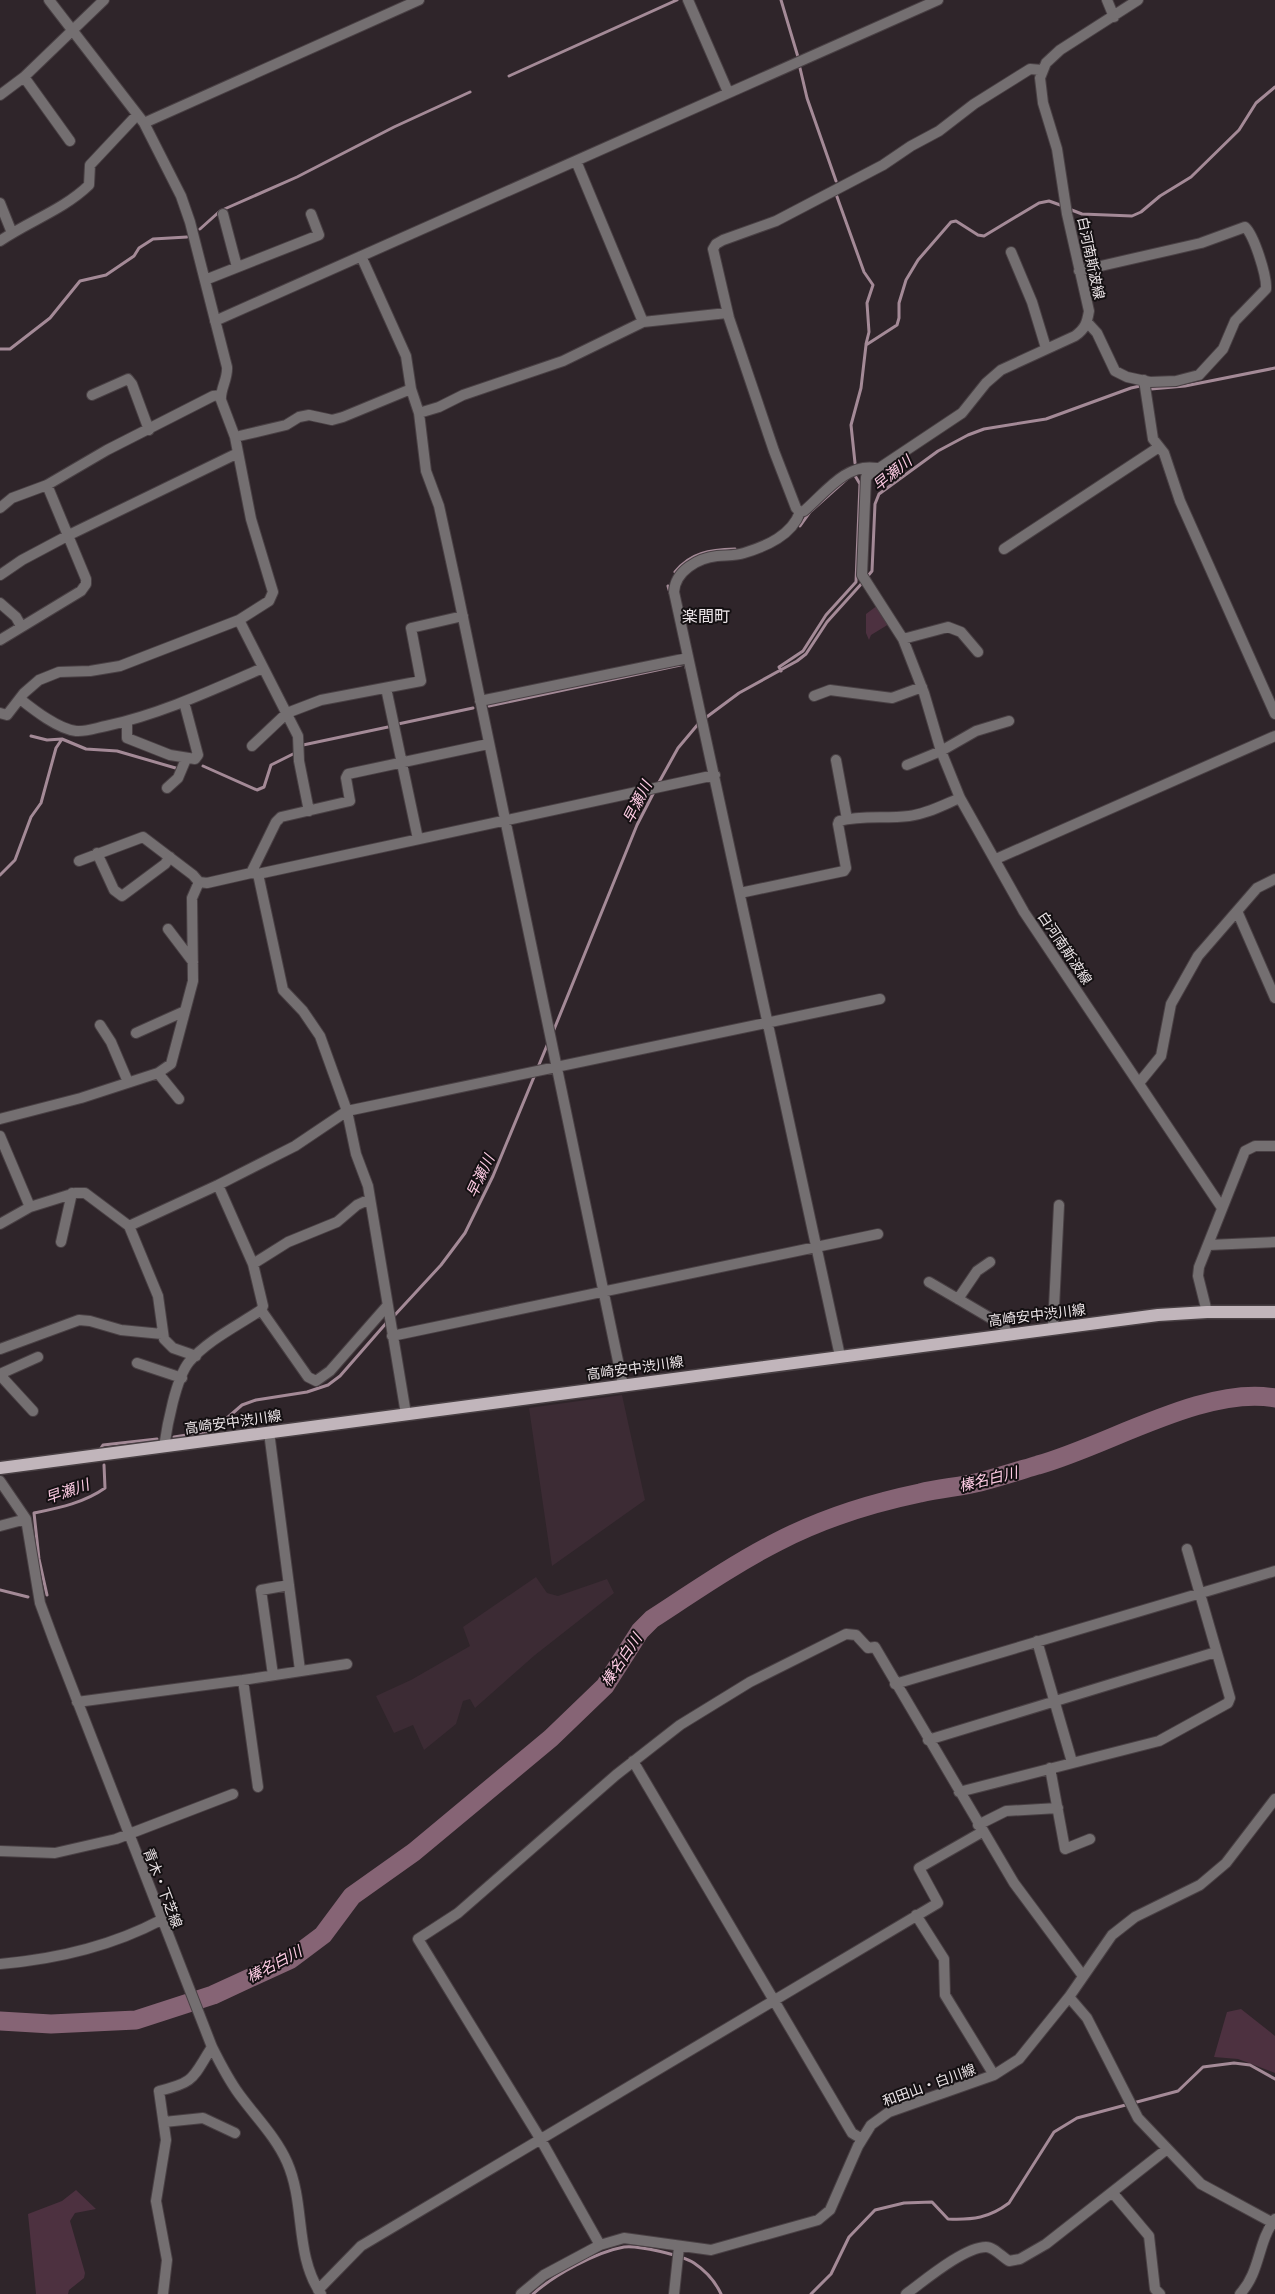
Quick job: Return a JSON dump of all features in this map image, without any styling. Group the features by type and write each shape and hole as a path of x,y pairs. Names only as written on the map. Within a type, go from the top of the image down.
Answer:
{"main road":[{"name":"高崎安中渋川線","path":"0,1468 1053,1328 1207,1312 1275,1312"}],"street":[{"path":"0,713 7,715 39,680 59,672 90,671 120,666 239,620 269,601 273,592 251,519 235,436 220,395 228,377 227,366 190,222 181,196 140,119 74,30 49,0"},
{"path":"0,96 24,77 104,0"},
{"path":"0,240 75,199 88,186 90,165 140,119 419,0"},
{"path":"688,0 728,92"},
{"path":"215,321 938,0"},
{"path":"1107,0 1114,17"},
{"path":"800,512 796,508 774,451 727,313 714,256 716,244 776,221 883,165 911,146 939,131 974,104 1030,69 1042,70 1060,50 1138,0"},
{"name":"白河南斯波線","path":"1042,70 1040,88 1057,149 1079,271 1089,310 1087,322"},
{"path":"24,77 70,141"},
{"path":"576,161 643,322"},
{"path":"0,203 12,233"},
{"path":"222,214 237,267"},
{"path":"205,280 318,235 311,214"},
{"path":"800,512 804,511 852,470 866,467 876,468 962,413 986,383 1001,370 1075,336 1084,330 1087,322 1097,333 1111,367 1127,378 1144,385 1150,382 1176,381 1199,376 1223,349 1235,321 1266,289 1267,282 1248,229 1240,227 1201,243 1079,271"},
{"path":"1011,252 1032,302 1046,348"},
{"path":"361,256 406,356 411,389 419,413 426,471 439,506 463,616 552,1050 552,1067 604,1292 623,1385"},
{"path":"419,413 439,407 463,395 563,361 643,322 727,313"},
{"path":"92,395 128,379 132,384 149,430"},
{"path":"1144,385 1153,439 1164,453 1180,501 1275,714"},
{"path":"235,436 286,425 299,417 309,415 332,420 343,418 411,389"},
{"path":"0,508 12,498 47,485 107,450 213,396 220,395"},
{"path":"1004,549 1159,447"},
{"path":"0,575 22,560 69,534 238,453"},
{"name":"白河南斯波線","path":"876,468 866,477 864,483 862,575 903,639 922,688 941,751 960,798 996,859 1024,912 1222,1208"},
{"path":"0,640 84,588 86,579 69,534 47,485"},
{"path":"800,512 797,522 788,533 744,553 700,560 680,575 676,580 674,592 840,1356"},
{"path":"0,603 16,617 21,626"},
{"path":"252,746 287,713 321,700 420,680 411,628 463,616"},
{"path":"239,620 298,736 298,761 309,811"},
{"path":"903,639 948,627 961,632 978,652"},
{"path":"480,701 688,658"},
{"path":"20,699 42,716 75,731 127,721 184,702 263,668"},
{"path":"386,688 418,839"},
{"path":"814,696 830,690 892,698 922,688"},
{"path":"127,721 127,738 186,759 194,759 198,756 184,702"},
{"path":"907,765 941,751 976,730 1010,720"},
{"path":"996,859 1275,736"},
{"path":"406,1414 368,1186 356,1154 347,1111 320,1036 303,1011 282,990 255,874 276,822 281,817 350,801 346,778 348,774 488,744"},
{"path":"167,788 178,778 186,759"},
{"path":"836,760 847,819"},
{"path":"79,860 143,837 199,882 207,883 504,819 645,792 715,775"},
{"path":"740,894 844,871 846,868 839,821 909,816 927,812 960,798"},
{"path":"97,854 114,890 122,896 165,864 170,857"},
{"path":"1139,1083 1161,1056 1171,1004 1198,956 1257,888 1275,880"},
{"path":"0,1119 82,1098 158,1073 171,1064 193,981 192,898 199,882"},
{"path":"1237,911 1275,998"},
{"path":"168,929 193,962"},
{"path":"129,1226 218,1185 294,1146 347,1111 880,999"},
{"path":"136,1033 185,1011"},
{"path":"100,1025 111,1042 128,1082"},
{"path":"158,1073 179,1099"},
{"path":"0,1136 30,1208"},
{"path":"1207,1312 1198,1276 1199,1267 1245,1151 1255,1146 1275,1146"},
{"path":"164,1447 168,1415 188,1363 211,1342 261,1310 264,1300 253,1264 218,1185"},
{"path":"61,1242 72,1193"},
{"path":"0,1224 30,1208 72,1193 85,1193 129,1226 158,1296 164,1339 173,1348 196,1356"},
{"path":"253,1264 288,1242 337,1222 357,1205 370,1199"},
{"path":"1053,1328 1059,1205"},
{"path":"392,1333 604,1292 878,1234"},
{"path":"1209,1245 1275,1242"},
{"path":"958,1299 977,1271 990,1262"},
{"path":"929,1282 1004,1326 1007,1334"},
{"path":"261,1310 308,1377 316,1381 330,1371 388,1309"},
{"path":"0,1349 79,1320 90,1321 121,1330 162,1334"},
{"path":"33,1412 0,1374 38,1357"},
{"path":"137,1363 182,1378"},
{"path":"269,1432 300,1670"},
{"name":"青木・下芝線","path":"0,1481 26,1519 40,1603 165,1931 212,2048 226,2076 287,2160 296,2190 305,2256 311,2276 320,2292"},
{"path":"0,1526 26,1519"},
{"path":"959,1792 1168,1737 1228,1703 1230,1698 1187,1549"},
{"path":"895,1684 1275,1571"},
{"path":"273,1675 261,1590 289,1585"},
{"path":"600,2245 541,2140 418,1939 458,1914 633,1761 697,1713 750,1682 846,1634 856,1634 868,1648 875,1646 895,1684 1014,1883 1083,1976"},
{"path":"1037,1641 1072,1762"},
{"path":"928,1740 1216,1652"},
{"path":"77,1702 347,1664"},
{"path":"243,1680 258,1787"},
{"path":"633,1761 852,2133 862,2139"},
{"path":"1050,1768 1065,1849 1090,1839"},
{"path":"0,1851 55,1853 128,1835 233,1794"},
{"name":"和田山・白川線","path":"521,2294 544,2275 600,2245 624,2238 678,2249 711,2250 818,2220 830,2210 862,2139 871,2125 889,2112 966,2087 994,2075 1019,2059 1069,1997 1112,1935 1135,1917 1200,1885 1226,1863 1275,1798"},
{"path":"320,2292 361,2246 916,1914 938,1903 918,1868 1006,1811 1058,1808"},
{"path":"916,1914 944,1959 945,1995 994,2075"},
{"path":"0,1964 38,1960 104,1946 131,1936 161,1920"},
{"path":"1069,1997 1087,2018 1132,2109 1167,2149 1201,2184 1274,2222 1264,2239 1257,2269 1240,2294"},
{"path":"163,2294 167,2260 156,2201 166,2140 159,2091 184,2085 191,2080 212,2048"},
{"path":"164,2122 203,2118 235,2133"},
{"path":"906,2294 962,2255 978,2249 992,2248 1009,2261 1032,2253 1167,2149"},
{"path":"1112,2192 1149,2236 1155,2290 1160,2294"},
{"path":"674,2294 678,2249"}],"shaded area":[{"path":"878,605 889,624 871,635 869,640 866,633 866,614"},
{"path":"622,1395 645,1500 552,1566 529,1408"},
{"path":"536,1577 547,1593 558,1596 607,1579 614,1593 535,1655 475,1708 470,1699 463,1701 456,1724 424,1750 413,1725 394,1733 376,1696 411,1680 470,1646 463,1627"},
{"path":"1241,2009 1275,2036 1275,2073 1238,2059 1214,2057 1227,2012"},
{"path":"76,2190 96,2209 75,2213 70,2221 85,2273 84,2278 69,2290 68,2294 36,2294 28,2214 62,2201"}],"waterway":[{"path":"509,76 677,0"},
{"path":"781,0 798,57"},
{"path":"800,68 807,98 836,181"},
{"path":"1069,209 1082,214 1132,216 1141,212 1160,196 1191,177 1239,130 1256,103 1275,87"},
{"path":"200,229 220,211 297,177 394,127 470,92"},
{"path":"836,194 864,272 873,285 867,303 869,332 866,344"},
{"path":"855,463 851,425 861,388 866,345 897,325 899,303 906,280 918,260 951,222 956,221 978,235 984,236 1039,203 1049,201 1063,206"},
{"path":"0,349 10,349 50,318 80,281 106,275 134,256 139,248 153,239 187,237"},
{"name":"早瀬川","path":"867,577 872,571 875,504 879,494 938,451 968,435 984,429 1046,419 1140,386 1151,389 1185,386 1275,368"},
{"path":"781,671 779,667 803,651 826,615 856,582 860,484 854,474 852,475"},
{"path":"800,526 810,512 847,479"},
{"path":"675,572 694,556 709,551 735,549"},
{"name":"早瀬川","path":"704,719 739,693 797,661 806,654 827,622 863,582"},
{"path":"668,586 670,593"},
{"path":"489,706 685,664 686,668"},
{"path":"398,724 473,708"},
{"name":"早瀬川","path":"658,784 678,748 699,723"},
{"path":"303,745 388,727"},
{"path":"31,736 47,740 62,739 86,749 117,751 179,769"},
{"path":"0,875 15,860 31,817 41,803 56,748 62,739"},
{"path":"203,766 257,790 264,787 271,765 293,754"},
{"name":"早瀬川","path":"553,1032 637,825 654,792"},
{"name":"早瀬川","path":"393,1317 441,1265 465,1233 493,1176 548,1043"},
{"name":"早瀬川","path":"174,1437 212,1431 242,1405 256,1400 307,1392 328,1385 340,1376 388,1321"},
{"name":"榛名白川","path":"0,2021 51,2024 136,2020 213,1995 291,1959 323,1935 352,1896 414,1852 551,1738 605,1686 640,1631 652,1619 729,1569 794,1534 829,1519 884,1502 928,1491 980,1482 1038,1465 1187,1408 1218,1400 1248,1396 1275,1398"},
{"name":"早瀬川","path":"101,1448 103,1445 157,1439"},
{"name":"早瀬川","path":"47,1595 39,1559 34,1513 80,1501 105,1488 104,1465"},
{"name":"早瀬川","path":"0,1590 28,1597"},
{"path":"811,2294 831,2274 849,2237 875,2210 904,2203 932,2202 948,2219 965,2219 988,2215 1009,2203 1054,2132 1077,2118 1178,2091 1203,2067 1234,2063 1250,2065 1275,2079"},
{"path":"533,2294 552,2279 576,2265 601,2254 624,2247 649,2249 688,2260 710,2277 721,2294"}],"district":[{"name":"楽間町","path":"706,616"}]}
